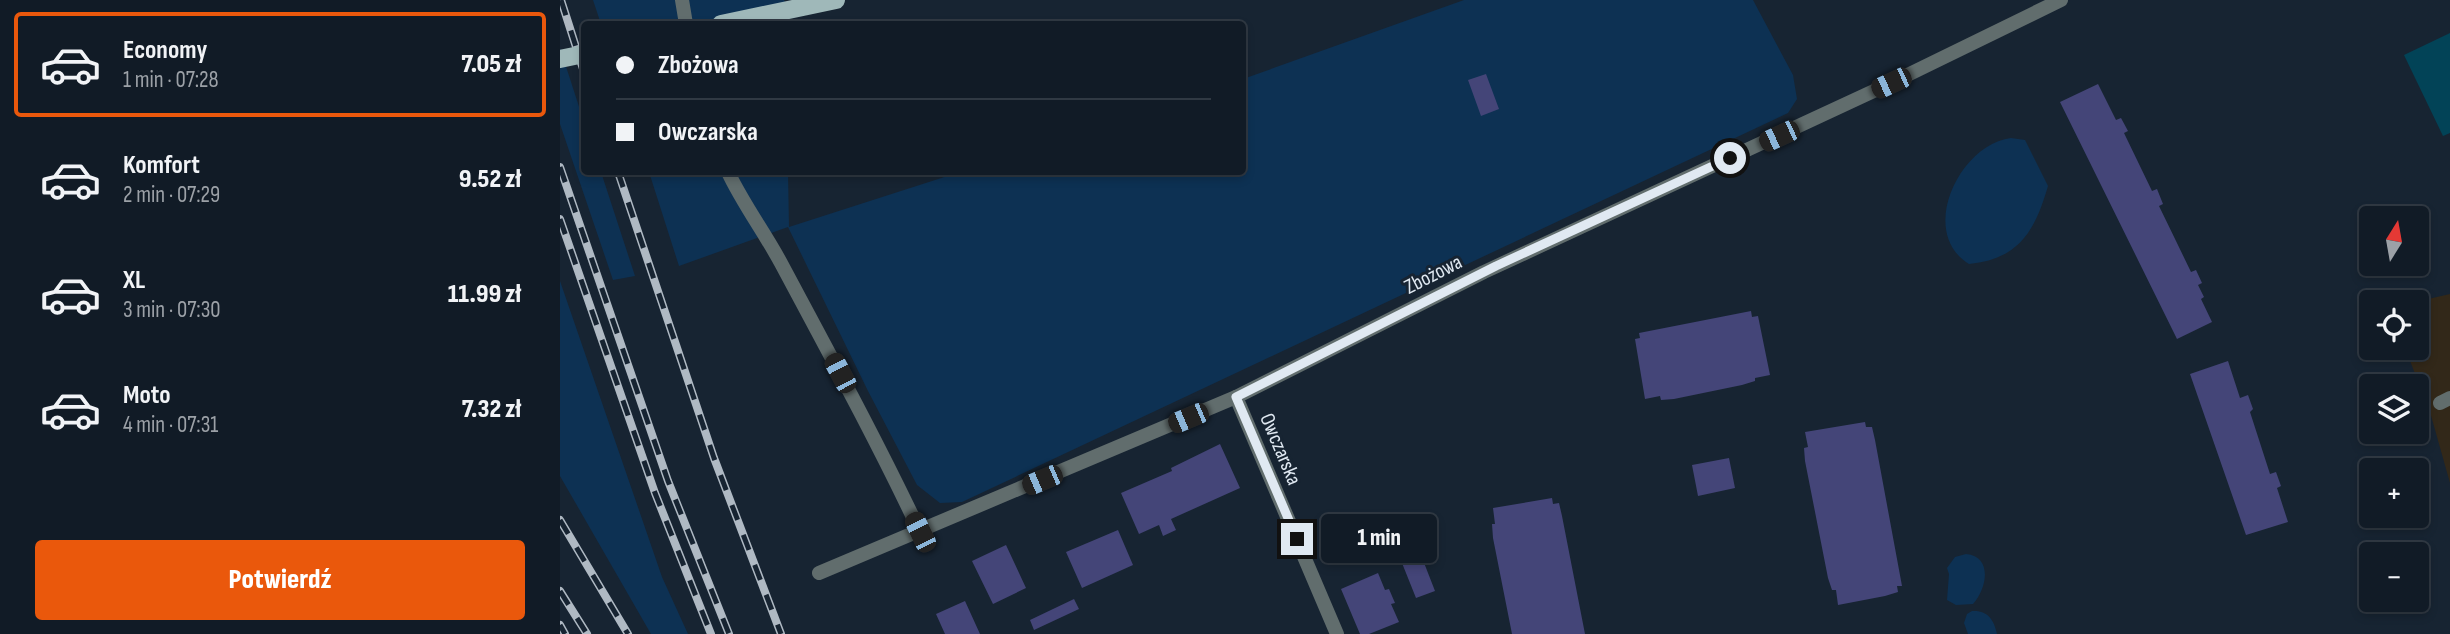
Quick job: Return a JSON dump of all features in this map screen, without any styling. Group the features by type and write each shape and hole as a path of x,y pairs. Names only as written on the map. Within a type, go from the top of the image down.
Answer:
{"main road":[{"path":"736,21 836,0"},
{"path":"560,59 581,55"}],"street":[{"path":"682,0 685,21"},
{"name":"Zbożowa","path":"819,573 1236,397 1496,266 1891,83 2061,0"},
{"path":"729,175 771,244 852,394 920,532"},
{"name":"Owczarska","path":"1236,397 1338,634"}],"shaded area":[{"path":"593,0 784,0 789,10 789,21 600,21"},
{"path":"1464,0 1753,0 1793,75 1797,99 1788,113 962,502 940,503 917,485 788,227 679,266 650,175 788,175 789,227 951,175 1246,175 1246,78"},
{"path":"2450,33 2450,133 2443,136 2404,55"},
{"path":"560,48 581,113 581,175 602,175 635,276 613,280 560,124"},
{"path":"2011,138 2025,140 2048,186 2043,202 2030,229 2013,249 2001,256 1969,264 1954,250 1946,232 1946,212 1951,191 1976,156 1992,144"},
{"path":"560,281 662,577 688,634 651,634 560,476"},
{"path":"2450,294 2450,483 2429,409 2429,374 2415,374 2410,360 2429,360 2429,299"},
{"path":"1966,554 1975,556 1984,567 1984,582 1973,604 1956,605 1947,600 1947,568 1955,557"},
{"path":"1972,611 1982,612 1989,617 1997,634 1968,634 1964,623 1967,614"}],"building":[{"path":"1486,74 1499,109 1481,116 1468,80"},
{"path":"2098,84 2116,120 2121,118 2128,131 2124,133 2152,191 2157,189 2163,204 2159,206 2191,272 2196,270 2202,283 2198,285 2204,297 2201,299 2212,322 2177,339 2060,102"},
{"path":"1751,311 1752,317 1758,316 1770,375 1755,378 1755,381 1742,385 1674,399 1661,400 1660,396 1645,399 1635,339 1640,338 1639,333"},
{"path":"2228,361 2240,398 2248,395 2253,409 2250,412 2270,474 2276,472 2281,486 2277,488 2288,522 2246,535 2190,374"},
{"path":"1865,422 1866,427 1872,427 1875,440 1902,586 1897,586 1898,592 1885,596 1838,605 1836,590 1832,590 1828,578 1805,461 1804,448 1808,447 1805,432"},
{"path":"1220,444 1240,488 1171,519 1176,530 1163,536 1159,525 1139,534 1121,493 1172,471 1171,468"},
{"path":"1729,458 1735,488 1698,496 1692,465"},
{"path":"1552,498 1553,504 1559,503 1585,634 1512,634 1493,538 1493,508"},
{"path":"1118,530 1133,565 1082,588 1066,552"},
{"path":"1006,545 1026,588 993,604 972,561"},
{"path":"1421,555 1435,591 1416,598 1402,563"},
{"path":"1378,573 1385,590 1389,589 1395,603 1391,604 1399,622 1369,634 1360,634 1341,589"},
{"path":"1074,599 1079,609 1034,630 1030,620"},
{"path":"965,601 980,634 945,634 936,614"}],"railway":[{"path":"561,0 581,63"},
{"path":"560,167 668,481 729,634"},
{"path":"619,175 714,458 781,634"},
{"path":"560,219 655,493 711,634"},
{"path":"560,520 628,634"},
{"path":"560,591 587,634"},
{"path":"560,625 565,634"}],"route":[{"path":"1297,539 1236,397 1496,266 1730,158"}]}
